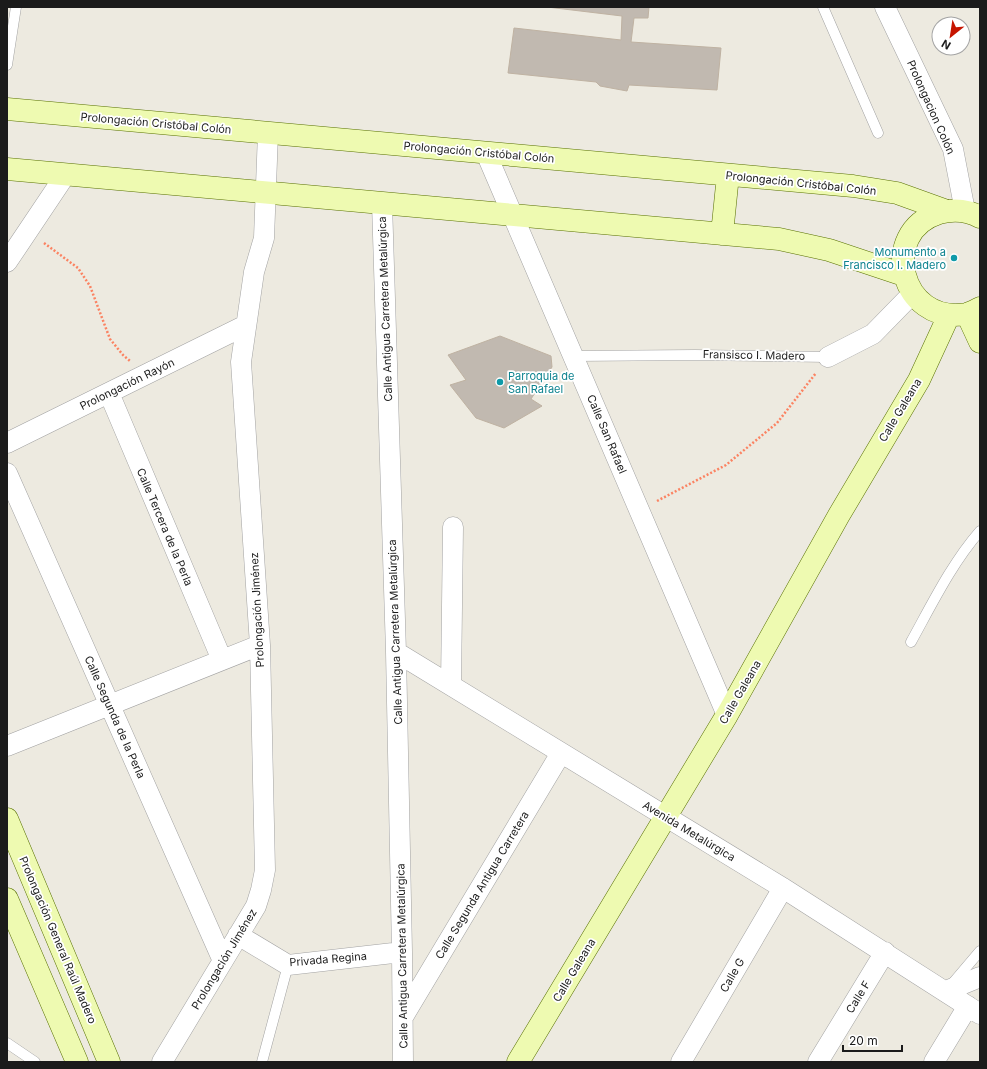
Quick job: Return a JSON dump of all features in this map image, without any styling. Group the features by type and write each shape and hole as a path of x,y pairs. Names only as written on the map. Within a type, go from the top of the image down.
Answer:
{"street":[{"name":"Prolongacion Colón","path":"885,7 953,149 964,213"},
{"name":"Prolongación Cristóbal Colón","path":"7,109 853,186 896,194 964,213"},
{"name":"Prolongación Jiménez","path":"162,1062 256,906 265,870 260,645 241,362 254,272 264,238 268,133"},
{"name":"Calle San Rafael","path":"486,153 727,715"},
{"path":"7,169 266,191 779,239 829,250 908,284"},
{"path":"7,262 27,230 66,174"},
{"path":"722,234 728,175"},
{"name":"Calle Antigua Carretera Metalúrgica","path":"382,203 396,652 403,1062"},
{"path":"964,213 930,216 917,226 907,241 902,258 908,284 923,304 935,311 965,312 980,342"},
{"name":"Fransisco I. Madero","path":"828,356 873,334 908,284"},
{"name":"Calle Galeana","path":"518,1062 727,715 839,515 919,380 965,312"},
{"name":"Prolongación Rayón","path":"7,443 109,394 246,325"},
{"name":"Calle Tercera de la Perla","path":"109,394 222,660"},
{"name":"Calle Segunda de la Perla","path":"7,473 223,961"},
{"path":"451,685 453,527"},
{"path":"7,746 260,645"},
{"name":"Avenida Metalúrgica","path":"396,652 783,888 974,1010"},
{"name":"Calle Segunda Antigua Carretera","path":"403,1017 562,753"},
{"name":"Prolongación General Raúl Madero","path":"7,819 109,1062"},
{"name":"Calle G","path":"682,1062 783,888"},
{"path":"7,899 77,1062"},
{"name":"Privada Regina","path":"238,936 288,965 402,952"},
{"name":"Calle F","path":"818,1062 885,952"},
{"path":"946,991 980,977"},
{"path":"934,1062 974,1010"}],"lane":[{"path":"7,65 16,7"},
{"path":"822,7 878,134"},
{"name":"Fransisco I. Madero","path":"574,356 828,356"},
{"path":"911,642 942,587 964,552 980,531"},
{"path":"946,991 980,951"},
{"path":"262,1062 288,965"},
{"path":"7,1043 35,1062"}],"path":[{"path":"27,230 78,268 90,286 110,339 123,355 146,375"},
{"path":"640,510 726,465 737,456 777,423 828,356"}],"building":[{"path":"547,7 649,7 648,18 634,18 631,42 721,48 717,90 629,85 627,91 600,86 596,82 508,73 514,28 621,40 622,16"},
{"name":"Parroquia de San Rafael","path":"500,336 551,356 552,367 531,399 542,406 504,428 476,418 450,385 466,380 448,355"}],"place":[{"name":"Monumento a Francisco I. Madero","path":"954,258"},
{"name":"Parroquia de San Rafael","path":"500,382"}]}
